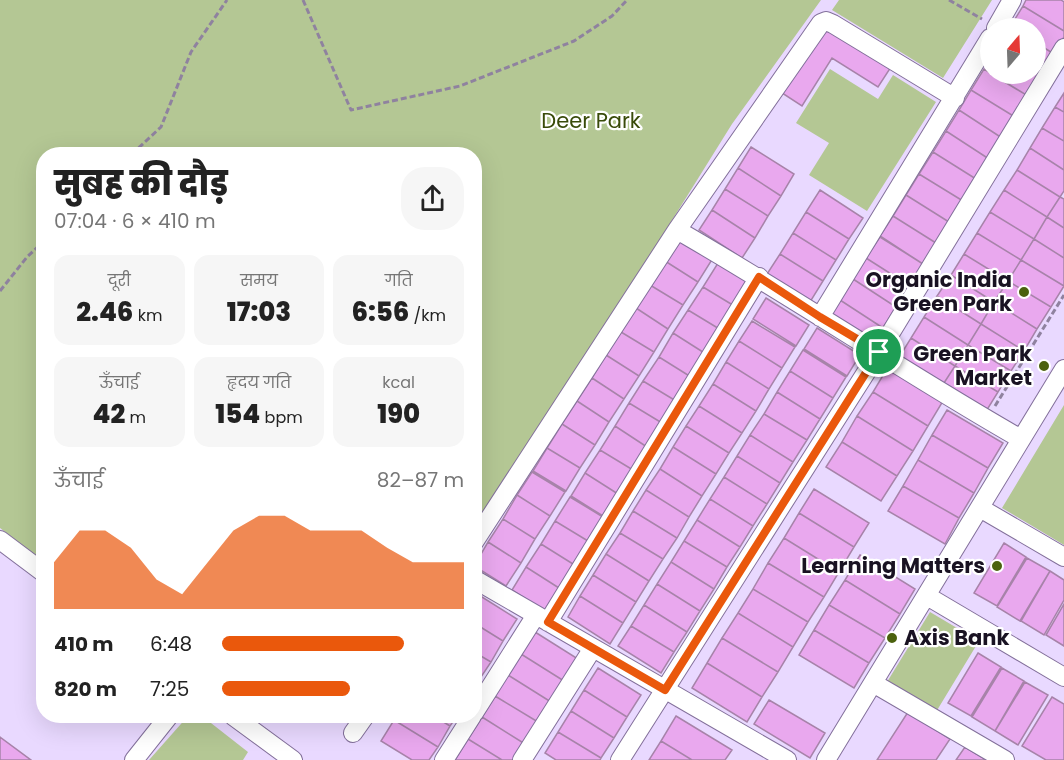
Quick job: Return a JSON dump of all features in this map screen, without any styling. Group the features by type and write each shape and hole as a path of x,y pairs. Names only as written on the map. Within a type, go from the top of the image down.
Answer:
{"street":[{"path":"1002,18 1012,0"},
{"path":"482,530 677,230 821,23 826,21 833,24 955,98"},
{"path":"620,760 879,352 1064,48"},
{"path":"820,317 980,55"},
{"path":"677,230 759,277 1021,440"},
{"path":"482,702 542,619 759,277"},
{"path":"826,760 1064,369"},
{"path":"980,508 1064,557"},
{"path":"0,540 36,567"},
{"path":"482,584 787,760"},
{"path":"927,596 1064,677"},
{"path":"522,760 593,648"},
{"path":"873,683 1005,760"},
{"path":"134,760 163,723"},
{"path":"243,723 293,760"},
{"path":"353,733 360,723"},
{"path":"444,760 467,723"}],"path":[{"path":"140,147 161,127 191,52 227,0"},
{"path":"303,0 351,110 460,86 564,45 612,16 627,0"},
{"path":"949,0 980,21"},
{"path":"0,291 36,249"},
{"path":"987,420 1064,296"}],"green space":[{"name":"Deer Park","path":"0,0 821,0 732,124 482,525 482,147 36,147 36,556 0,528"},
{"path":"839,0 992,0 943,78 832,10"},
{"path":"830,69 878,99 893,75 936,102 867,211 809,175 829,143 796,123"},
{"path":"1064,405 1064,545 1002,508"},
{"path":"930,612 979,641 936,712 887,682"},
{"path":"182,723 211,723 248,752 243,760 149,760"}],"building":[{"path":"1026,0 1061,0 1064,2 1064,31 1046,18 1023,6"},
{"path":"1023,6 1043,18 1016,18"},
{"path":"1046,20 1064,31 1064,37 1054,54 1046,49"},
{"path":"822,23 891,67 878,87 832,58 802,106 779,91"},
{"path":"1046,49 1054,54 1046,66"},
{"path":"980,75 980,84 1008,84 1028,96 1015,117 971,90"},
{"path":"1008,84 1035,84 1028,96"},
{"path":"971,90 1015,117 1002,138 959,110"},
{"path":"1064,93 1064,112 1055,107"},
{"path":"1055,107 1064,112 1064,141 1042,128"},
{"path":"959,110 1002,138 989,159 946,131"},
{"path":"1042,128 1064,141 1064,170 1030,148"},
{"path":"946,131 989,159 976,179 933,152"},
{"path":"751,147 794,174 781,196 738,168"},
{"path":"1030,148 1064,170 1064,191 1060,197 1017,170"},
{"path":"933,152 976,179 963,201 919,174"},
{"path":"738,168 781,196 768,216 725,189"},
{"path":"1017,170 1060,197 1047,217 1004,190"},
{"path":"919,174 963,201 949,222 906,195"},
{"path":"725,189 768,216 755,238 712,210"},
{"path":"820,190 863,218 849,239 806,212"},
{"path":"1004,190 1047,217 1034,239 990,212"},
{"path":"906,195 949,222 936,243 893,216"},
{"path":"1060,197 1064,199 1064,228 1047,217"},
{"path":"712,210 755,238 742,258 699,230"},
{"path":"806,212 849,239 836,260 793,233"},
{"path":"990,212 1034,239 1021,260 977,233"},
{"path":"893,216 936,243 923,264 880,236"},
{"path":"1047,217 1064,228 1064,258 1034,239"},
{"path":"793,233 836,260 823,281 780,254"},
{"path":"977,233 1021,260 1008,281 964,254"},
{"path":"880,237 923,264 910,286 866,258"},
{"path":"680,238 713,258 698,282 665,261"},
{"path":"1034,239 1064,258 1064,286 1021,260"},
{"path":"780,254 823,281 810,302 767,274"},
{"path":"964,254 1008,281 994,302 951,275"},
{"path":"866,258 910,286 896,307 853,279"},
{"path":"1021,260 1064,286 1051,307 1008,281"},
{"path":"665,261 698,282 683,305 650,285"},
{"path":"718,263 750,283 736,307 703,287"},
{"path":"951,275 994,302 981,324 937,296"},
{"path":"853,279 896,307 883,328 840,300"},
{"path":"1008,281 1051,307 1037,329 994,302"},
{"path":"650,285 683,305 668,329 636,308"},
{"path":"703,287 736,307 721,330 688,310"},
{"path":"937,296 981,324 968,345 924,317"},
{"path":"766,298 809,325 796,346 753,319"},
{"path":"840,300 883,328 874,345 830,317"},
{"path":"994,302 1037,329 1024,351 981,324"},
{"path":"636,308 668,329 654,352 621,332"},
{"path":"688,310 721,330 706,354 673,333"},
{"path":"924,317 968,345 955,366 911,338"},
{"path":"752,321 795,347 782,368 739,341"},
{"path":"981,324 1024,351 1011,371 968,345"},
{"path":"817,328 860,355 847,376 804,349"},
{"path":"621,332 654,352 639,376 606,355"},
{"path":"673,333 706,354 691,377 659,357"},
{"path":"911,338 955,366 942,386 898,359"},
{"path":"739,341 782,368 769,389 726,362"},
{"path":"968,345 1011,371 998,392 955,366"},
{"path":"803,350 846,377 833,398 790,371"},
{"path":"606,355 639,376 624,399 592,378"},
{"path":"659,357 691,377 676,401 643,381"},
{"path":"726,362 769,389 756,411 713,384"},
{"path":"955,366 998,392 985,413 942,386"},
{"path":"888,367 943,401 928,426 873,392"},
{"path":"790,371 833,398 820,419 777,392"},
{"path":"592,378 624,399 609,422 577,401"},
{"path":"643,381 676,401 662,423 629,403"},
{"path":"713,384 756,411 742,433 699,406"},
{"path":"777,392 820,419 807,440 764,414"},
{"path":"873,392 928,426 913,451 857,416"},
{"path":"577,401 609,422 595,445 562,424"},
{"path":"629,403 662,423 647,447 615,426"},
{"path":"699,406 742,433 729,453 686,426"},
{"path":"947,410 1003,443 988,468 932,435"},
{"path":"764,414 807,440 793,462 750,435"},
{"path":"857,416 913,451 897,476 842,442"},
{"path":"562,424 595,445 580,468 547,448"},
{"path":"615,426 647,447 633,470 600,450"},
{"path":"686,426 729,453 716,474 673,447"},
{"path":"750,435 793,462 780,483 737,456"},
{"path":"932,435 988,468 974,493 918,460"},
{"path":"842,442 897,476 881,501 826,467"},
{"path":"673,447 716,474 702,496 660,469"},
{"path":"547,448 580,468 566,491 533,471"},
{"path":"600,450 633,470 618,494 585,473"},
{"path":"737,456 780,483 767,504 724,477"},
{"path":"918,460 974,493 959,518 903,486"},
{"path":"660,469 702,496 689,517 646,490"},
{"path":"532,472 565,492 550,516 517,495"},
{"path":"585,473 618,494 603,516 571,496"},
{"path":"724,477 767,504 753,526 710,499"},
{"path":"903,486 959,518 945,544 888,511"},
{"path":"814,489 869,523 854,547 799,513"},
{"path":"646,490 689,517 677,538 633,511"},
{"path":"517,495 550,516 535,539 503,519"},
{"path":"570,497 603,517 588,541 555,521"},
{"path":"710,499 753,526 740,547 697,520"},
{"path":"633,511 677,538 663,559 620,533"},
{"path":"799,513 854,547 839,572 784,538"},
{"path":"503,519 535,539 521,563 488,542"},
{"path":"697,520 740,547 727,567 684,541"},
{"path":"555,521 588,541 573,564 541,544"},
{"path":"620,533 663,559 649,581 606,554"},
{"path":"784,538 839,572 824,597 768,563"},
{"path":"684,541 727,567 714,589 671,562"},
{"path":"488,542 521,563 506,586 482,571 482,552"},
{"path":"1004,543 1026,557 997,606 974,593"},
{"path":"541,544 573,564 559,588 526,567"},
{"path":"606,554 649,581 636,602 593,575"},
{"path":"860,555 915,589 900,614 845,580"},
{"path":"1027,558 1050,571 1020,621 997,607"},
{"path":"671,562 714,589 700,611 657,584"},
{"path":"768,563 824,597 808,622 753,589"},
{"path":"526,567 559,588 544,611 512,590"},
{"path":"1050,571 1064,580 1064,600 1044,635 1021,621"},
{"path":"593,575 636,602 623,623 580,596"},
{"path":"845,580 900,614 885,638 829,605"},
{"path":"657,584 700,611 687,632 644,605"},
{"path":"753,589 808,622 793,647 738,613"},
{"path":"580,596 623,623 610,644 568,617"},
{"path":"482,597 517,619 503,641 482,628"},
{"path":"1064,604 1064,646 1046,635"},
{"path":"644,605 687,632 674,652 631,626"},
{"path":"829,605 885,638 869,663 814,630"},
{"path":"738,613 793,647 778,672 722,638"},
{"path":"631,626 674,652 661,673 618,646"},
{"path":"482,628 503,641 491,662 482,657"},
{"path":"814,630 869,663 854,688 799,655"},
{"path":"535,632 578,659 564,681 521,654"},
{"path":"722,638 778,672 762,697 707,663"},
{"path":"978,653 1001,667 971,716 948,703"},
{"path":"521,654 564,681 551,702 508,675"},
{"path":"482,657 491,662 482,676"},
{"path":"707,663 762,697 747,722 692,688"},
{"path":"598,668 641,695 627,717 584,690"},
{"path":"1002,668 1024,681 995,731 972,717"},
{"path":"508,675 551,702 538,722 495,696"},
{"path":"1025,682 1048,695 1018,745 995,731"},
{"path":"584,690 627,717 614,738 571,711"},
{"path":"495,696 538,722 525,744 482,717"},
{"path":"1052,697 1064,704 1064,760 1046,760 1022,746"},
{"path":"769,700 825,733 810,758 754,724"},
{"path":"571,711 614,738 601,758 558,732"},
{"path":"908,712 950,739 936,760 877,760"},
{"path":"676,716 732,750 725,760 692,760 661,741"},
{"path":"482,717 525,744 515,760 502,760 468,739 478,723 482,723"},
{"path":"392,723 399,723 438,747 429,760 412,760 381,741"},
{"path":"399,723 445,723 450,726 438,747"},
{"path":"558,732 601,758 600,760 556,760 545,753"},
{"path":"0,737 31,760 0,760"},
{"path":"468,739 502,760 455,760"},
{"path":"661,741 692,760 649,760"},
{"path":"965,747 986,760 956,760"}],"place":[{"name":"Organic India Green Park","path":"1024,292"},
{"name":"Green Park Market","path":"1044,366"},
{"name":"Learning Matters","path":"997,566"},
{"name":"Axis Bank","path":"892,638"}],"route":[{"path":"759,277 879,352 665,690 548,622 759,277"}]}
